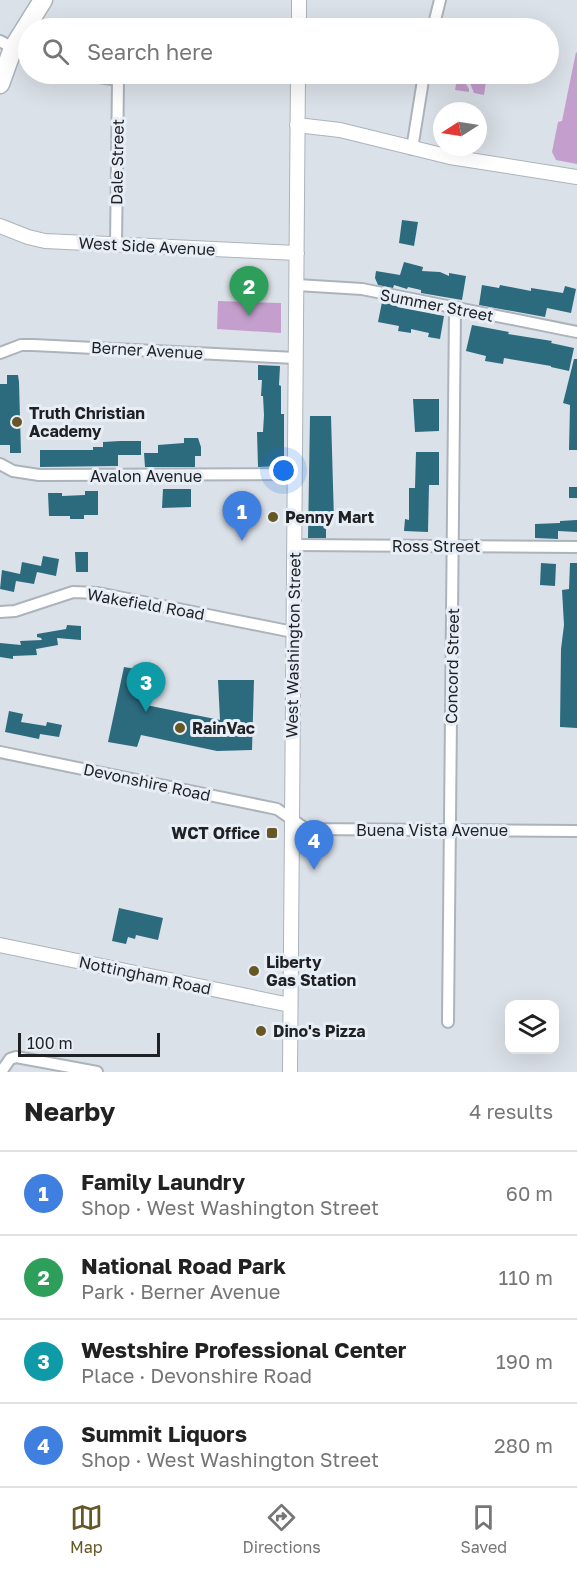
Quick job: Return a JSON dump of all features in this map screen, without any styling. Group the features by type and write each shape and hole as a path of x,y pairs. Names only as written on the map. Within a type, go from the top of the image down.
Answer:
{"main road":[{"path":"32,18 43,0"},
{"path":"0,84 14,48"}],"street":[{"path":"299,0 299,18"},
{"path":"435,18 440,0"},
{"name":"Dale Street","path":"116,245 118,84"},
{"name":"West Washington Street","path":"290,1072 298,84"},
{"path":"412,149 422,84"},
{"path":"297,125 340,130 450,157 577,177"},
{"name":"West Side Avenue","path":"0,226 36,240 297,253"},
{"name":"Summer Street","path":"297,285 362,290 577,332"},
{"name":"Concord Street","path":"448,1022 455,309"},
{"name":"Berner Avenue","path":"0,353 21,345 33,345 296,358"},
{"name":"Avalon Avenue","path":"0,464 13,471 39,476 295,474"},
{"name":"Ross Street","path":"294,545 577,547"},
{"name":"Wakefield Road","path":"0,612 30,607 73,591 98,593 293,632"},
{"name":"Devonshire Road","path":"0,752 277,809 291,819"},
{"name":"Buena Vista Avenue","path":"291,819 306,829 577,831"},
{"name":"Nottingham Road","path":"0,945 290,1005"},
{"path":"1,1072 10,1059 22,1057 97,1072"}],"shaded area":[{"path":"576,52 577,164 556,160 552,152 558,122 562,121"},
{"path":"456,84 466,84 469,92 455,90"},
{"path":"470,84 486,84 484,95 474,93"},
{"path":"218,301 281,303 281,333 217,329"}],"building":[{"path":"402,220 418,222 414,246 399,243"},
{"path":"404,262 423,267 422,271 440,272 449,276 449,273 466,276 462,300 421,293 421,290 408,287 407,289 394,285 393,288 378,285 375,278 376,271 400,275"},
{"path":"482,285 499,288 500,285 531,291 531,288 563,293 565,286 576,289 571,313 547,308 545,317 479,305"},
{"path":"382,302 444,316 440,339 428,337 429,333 411,329 411,333 398,331 399,326 378,322"},
{"path":"472,325 552,341 551,343 574,348 569,371 504,358 503,364 485,361 486,356 466,351"},
{"path":"574,359 577,359 577,450 569,450 570,405 563,403"},
{"path":"258,365 280,366 281,414 284,414 284,466 258,467 257,432 263,432 264,415 263,396 261,396 262,380 258,380"},
{"path":"7,375 18,375 21,453 10,453 10,445 0,445 0,384 7,384"},
{"path":"413,399 439,399 439,431 415,432"},
{"path":"310,416 331,416 334,520 326,520 326,538 308,538"},
{"path":"184,438 198,438 201,456 195,456 195,467 145,467 144,453 158,453 158,445 184,443"},
{"path":"141,441 141,455 118,455 118,466 40,467 40,450 93,450 93,447 103,447 103,442"},
{"path":"416,452 439,452 439,485 429,485 428,532 404,531 405,519 409,520 409,488 415,488"},
{"path":"569,487 577,487 577,498 569,498"},
{"path":"163,489 191,489 191,507 162,508"},
{"path":"85,491 98,491 98,515 84,515 84,519 49,516 48,493 62,493 62,496 85,495"},
{"path":"577,520 577,532 558,531 558,539 535,538 535,524"},
{"path":"75,552 88,552 88,572 76,572"},
{"path":"43,556 59,559 56,576 37,572 34,584 16,581 14,592 0,589 2,570 20,574 22,562 41,566"},
{"path":"541,563 556,564 555,586 540,585"},
{"path":"570,563 577,563 577,728 560,727 561,649 564,625 562,590 569,589"},
{"path":"67,625 81,626 81,640 57,638 58,645 36,649 37,655 13,656 13,659 0,657 0,643 21,645 20,641 42,640 37,637 37,634 66,629"},
{"path":"124,667 153,672 146,705 220,720 218,680 254,680 252,750 217,751 141,735 137,747 108,742"},
{"path":"9,711 23,714 21,722 46,726 47,722 62,725 59,737 40,734 39,739 5,732"},
{"path":"119,908 163,918 158,940 136,935 135,939 128,937 126,944 112,941"}],"place":[{"name":"National Road Park","path":"249,316"},
{"name":"Truth Christian Academy","path":"17,422"},
{"name":"Penny Mart","path":"273,517"},
{"name":"Family Laundry","path":"242,541"},
{"name":"Westshire Professional Center","path":"146,712"},
{"name":"RainVac","path":"180,728"},
{"name":"WCT Office","path":"272,833"},
{"name":"Summit Liquors","path":"314,870"},
{"name":"Liberty Gas Station","path":"254,971"},
{"name":"Dino's Pizza","path":"261,1031"}]}
